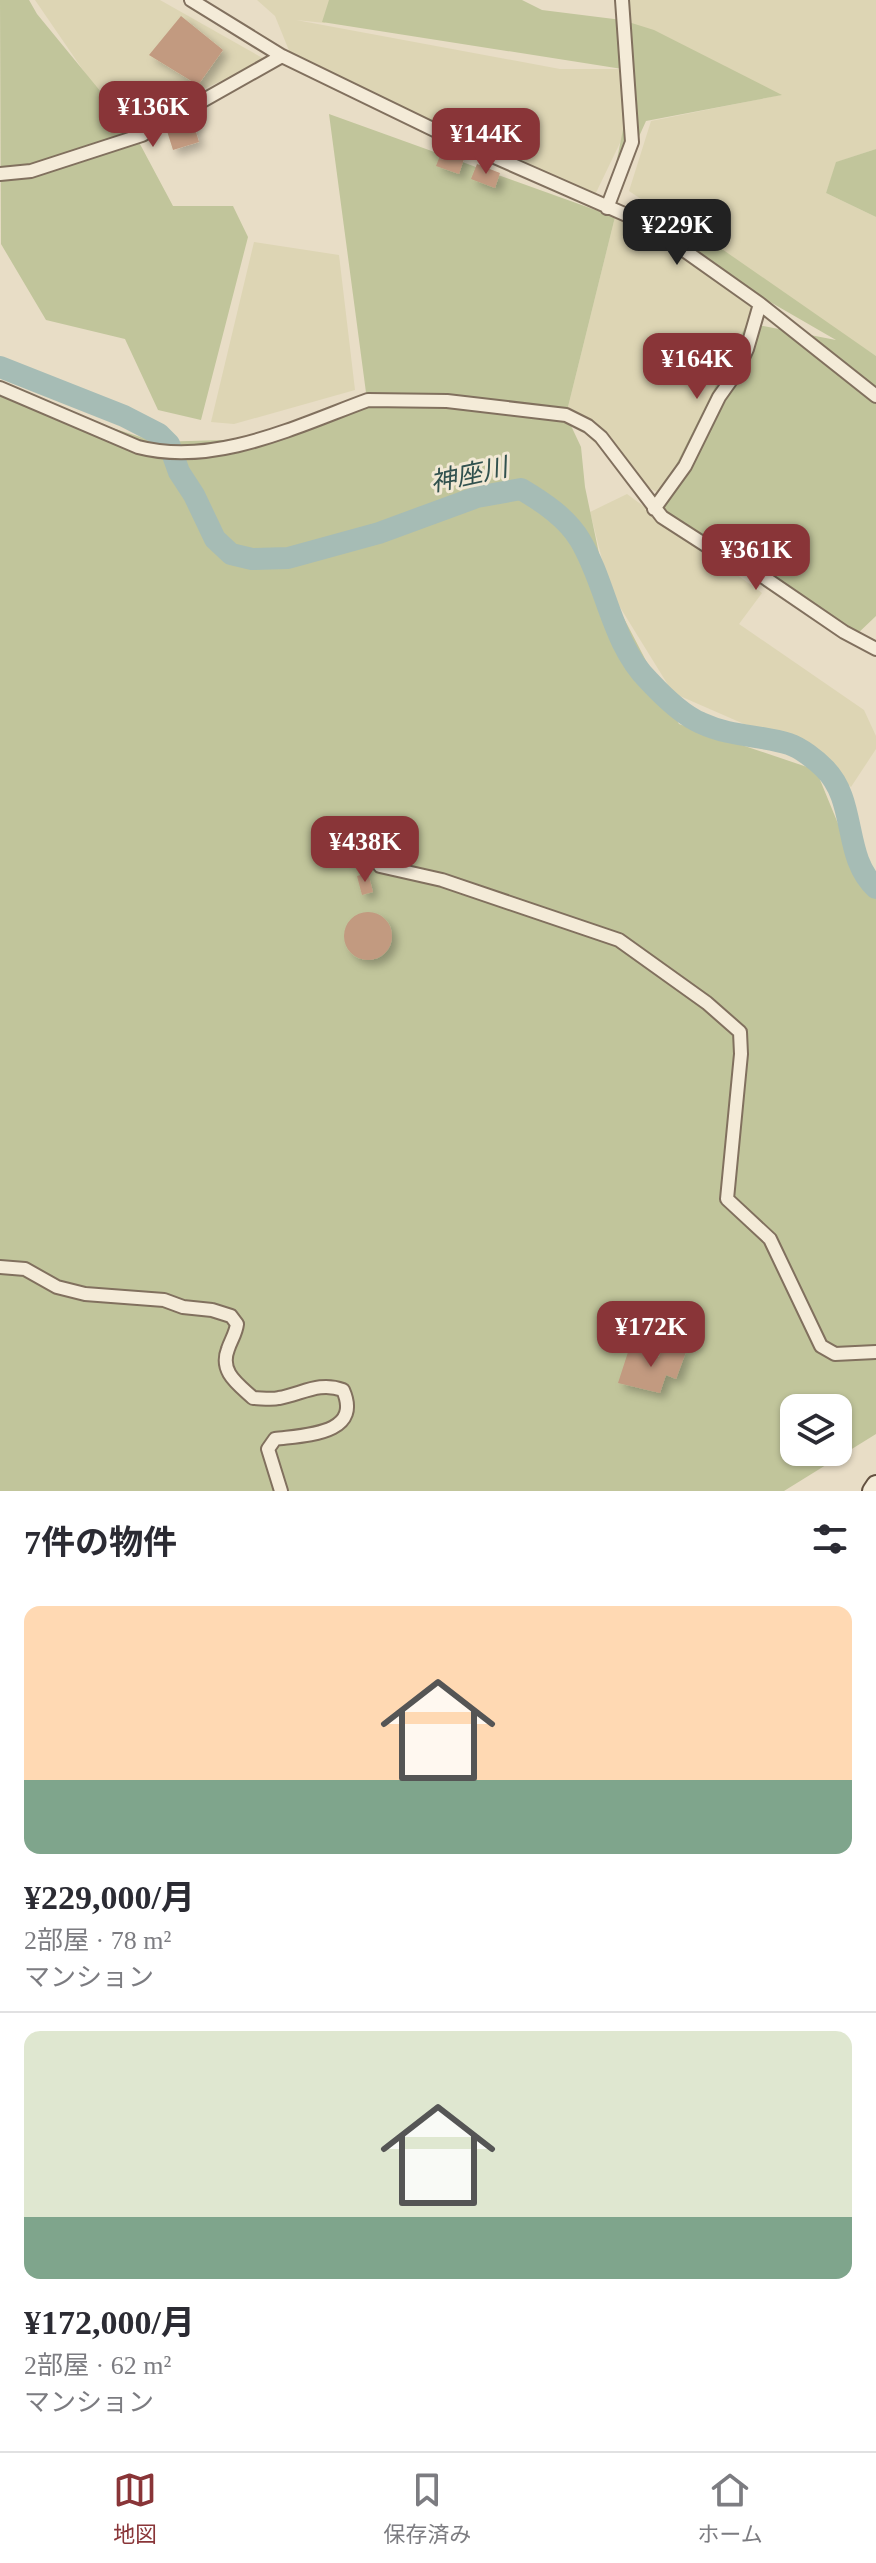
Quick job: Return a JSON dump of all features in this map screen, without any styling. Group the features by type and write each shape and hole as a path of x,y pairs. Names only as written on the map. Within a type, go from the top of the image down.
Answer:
{"main road":[{"path":"872,1491 876,1485"}],"street":[{"path":"191,0 282,56 449,137 647,224 760,304 876,396"},
{"path":"607,208 632,142 622,0"},
{"path":"0,174 31,171 142,135 282,56"},
{"path":"654,509 685,466 719,397 736,373 747,349 760,304"},
{"path":"0,388 138,447 160,452 201,451 243,443 368,400 447,401 566,415 601,437 654,509 687,535 721,555 746,565 844,632 876,649"},
{"path":"380,866 442,880 619,940 707,1003 740,1032 741,1054 727,1199 770,1239 821,1346 835,1354 876,1352"},
{"path":"0,1267 25,1269 57,1287 85,1294 164,1300 231,1316 237,1328 226,1352 225,1366 231,1377 253,1398 279,1398 317,1386 333,1386 343,1390 348,1401 346,1414 337,1425 315,1434 275,1439 268,1449 281,1491"}],"shaded area":[{"path":"35,0 160,0 266,60 122,127"},
{"path":"257,0 331,0 325,23 296,20 560,69 629,69 632,118 592,201 290,53 275,16"},
{"path":"622,0 876,0 876,149 837,162 826,193 876,217 876,356 629,191 651,121 780,95 622,20"},
{"path":"615,217 760,304 665,496 633,480 566,415"},
{"path":"254,242 339,255 355,390 234,424 211,422"},
{"path":"627,494 762,593 739,624 864,710 876,736 876,749 851,787 792,736 744,724 673,693 610,591 590,512"}],"green space":[{"path":"0,0 29,0 37,14 133,131 173,206 233,206 248,237 201,420 158,410 125,339 46,320 1,244"},
{"path":"329,0 522,0 542,10 622,20 654,30 782,95 646,121 610,201 706,238 876,356 876,616 854,637 654,509 747,323 836,340 607,208 635,71 322,22"},
{"path":"329,114 615,217 566,415 581,447 585,487 605,582 679,724 816,770 848,848 876,890 876,1434 852,1449 852,1394 780,1394 780,1466 824,1466 784,1491 0,1491 0,388 47,407 156,442 257,439 367,400"},
{"path":"876,149 876,217 826,193 836,162"}],"building":[{"path":"181,16 223,50 198,85 149,55"},
{"path":"136,83 148,98 127,113 115,98"},
{"path":"193,122 199,142 173,150 167,131"},
{"path":"443,148 465,156 459,174 436,166"},
{"path":"477,164 500,173 495,188 471,179"},
{"path":"368,873 373,892 362,895 357,876"},
{"path":"368,912 385,919 392,936 385,953 368,960 351,953 344,936 351,919"},
{"path":"663,1345 686,1352 676,1379 666,1375 660,1393 618,1383 629,1349 659,1357"}],"waterway":[{"name":"神座川","path":"0,367 124,416 159,434 169,444 179,472 215,539 231,554 252,559 288,558 379,533 477,497 521,489 538,499 575,532 589,557 626,649 636,666 667,699 701,723 723,731 789,744 808,754 824,768 842,796 858,861 876,888"}]}
